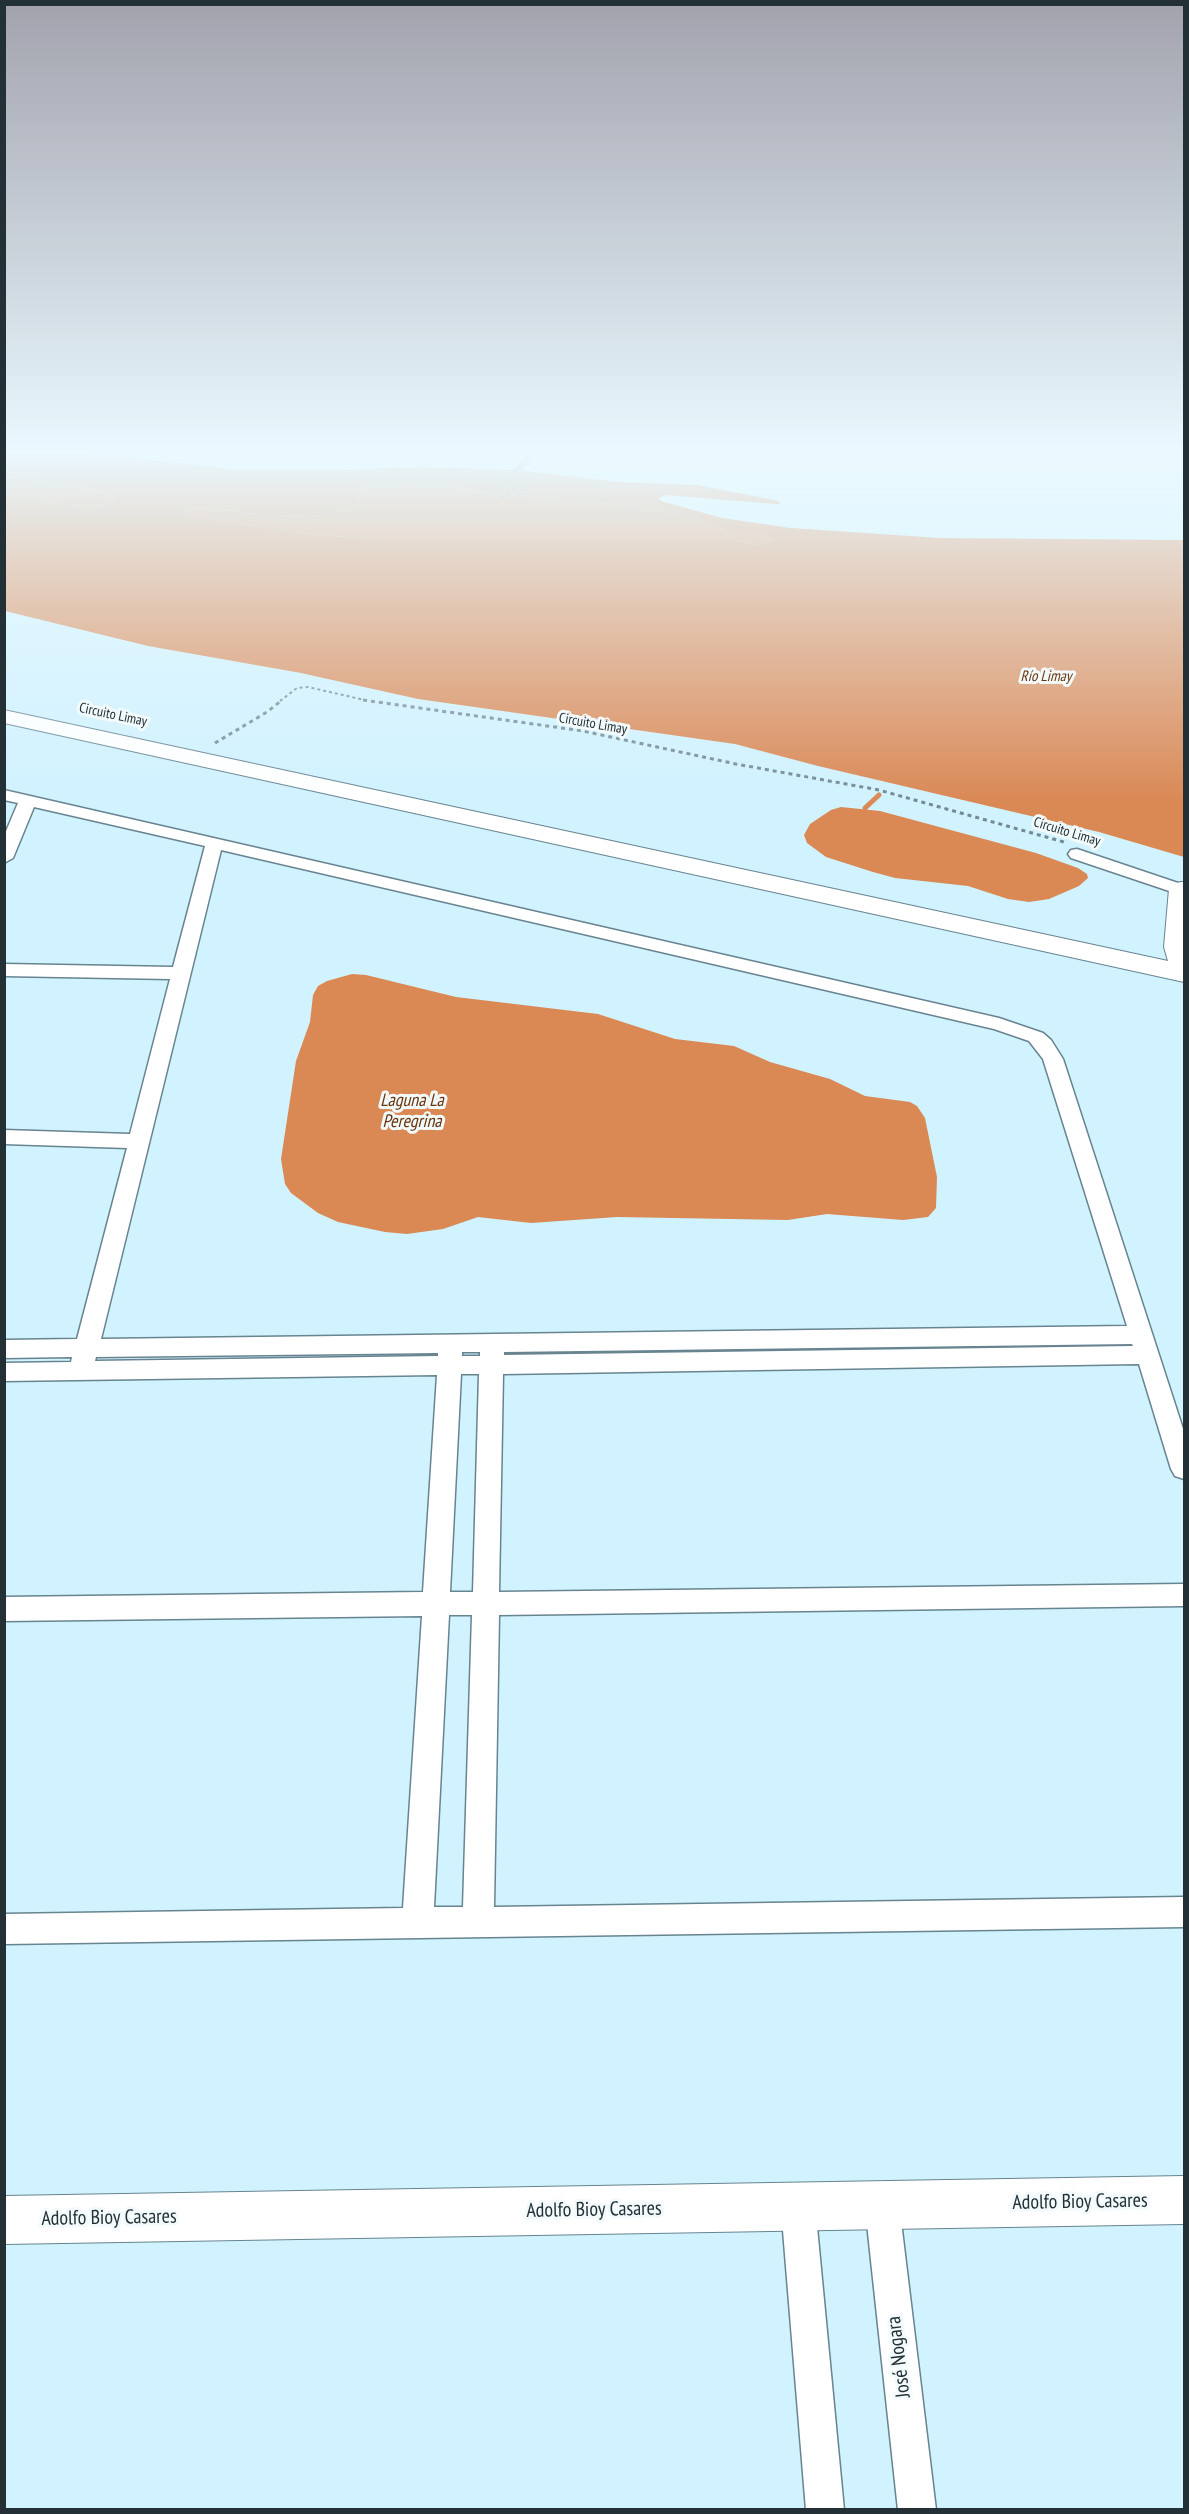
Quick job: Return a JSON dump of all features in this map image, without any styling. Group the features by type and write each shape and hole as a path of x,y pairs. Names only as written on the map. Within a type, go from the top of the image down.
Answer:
{"street":[{"path":"4,716 1184,973 1177,947 1183,890 1073,849"},
{"path":"4,795 1026,1032 1044,1044 1053,1059 1185,1469"},
{"path":"4,858 28,800"},
{"path":"81,1371 214,843"},
{"path":"4,970 182,973"},
{"path":"4,1137 139,1141"},
{"path":"4,1349 87,1348 492,1354 1145,1345"},
{"path":"4,1372 81,1371 449,1354"},
{"path":"418,1923 449,1354"},
{"path":"478,1922 492,1354"},
{"path":"4,1610 1185,1595"},
{"path":"4,1929 1185,1912"},
{"name":"Adolfo Bioy Casares","path":"4,2220 1185,2200"},
{"name":"José Nogara","path":"882,2205 916,2510"},
{"path":"798,2206 825,2510"}],"path":[{"name":"Circuito Limay","path":"211,744 221,741 261,716 297,688 308,687 372,702 583,731 736,764 879,790 1073,849"}],"water":[{"name":"Río Limay","path":"5,570 1184,570 1184,857 1099,832 818,766 735,744 418,699 301,673 148,646 5,611"},
{"path":"841,807 880,811 1036,853 1078,868 1087,874 1088,878 1079,886 1049,899 1029,902 1008,899 968,886 895,878 873,872 826,857 807,843 804,835 810,824 831,810"},
{"name":"Laguna La Peregrina","path":"352,974 366,975 456,997 598,1014 675,1039 734,1046 770,1062 830,1079 865,1096 910,1102 917,1106 925,1118 937,1177 936,1208 928,1217 903,1220 827,1214 788,1220 617,1217 531,1223 478,1217 443,1229 407,1234 338,1222 318,1213 291,1193 285,1184 281,1159 296,1061 310,1022 313,995 318,986 327,981"}],"waterway":[{"path":"865,808 879,795"}]}
